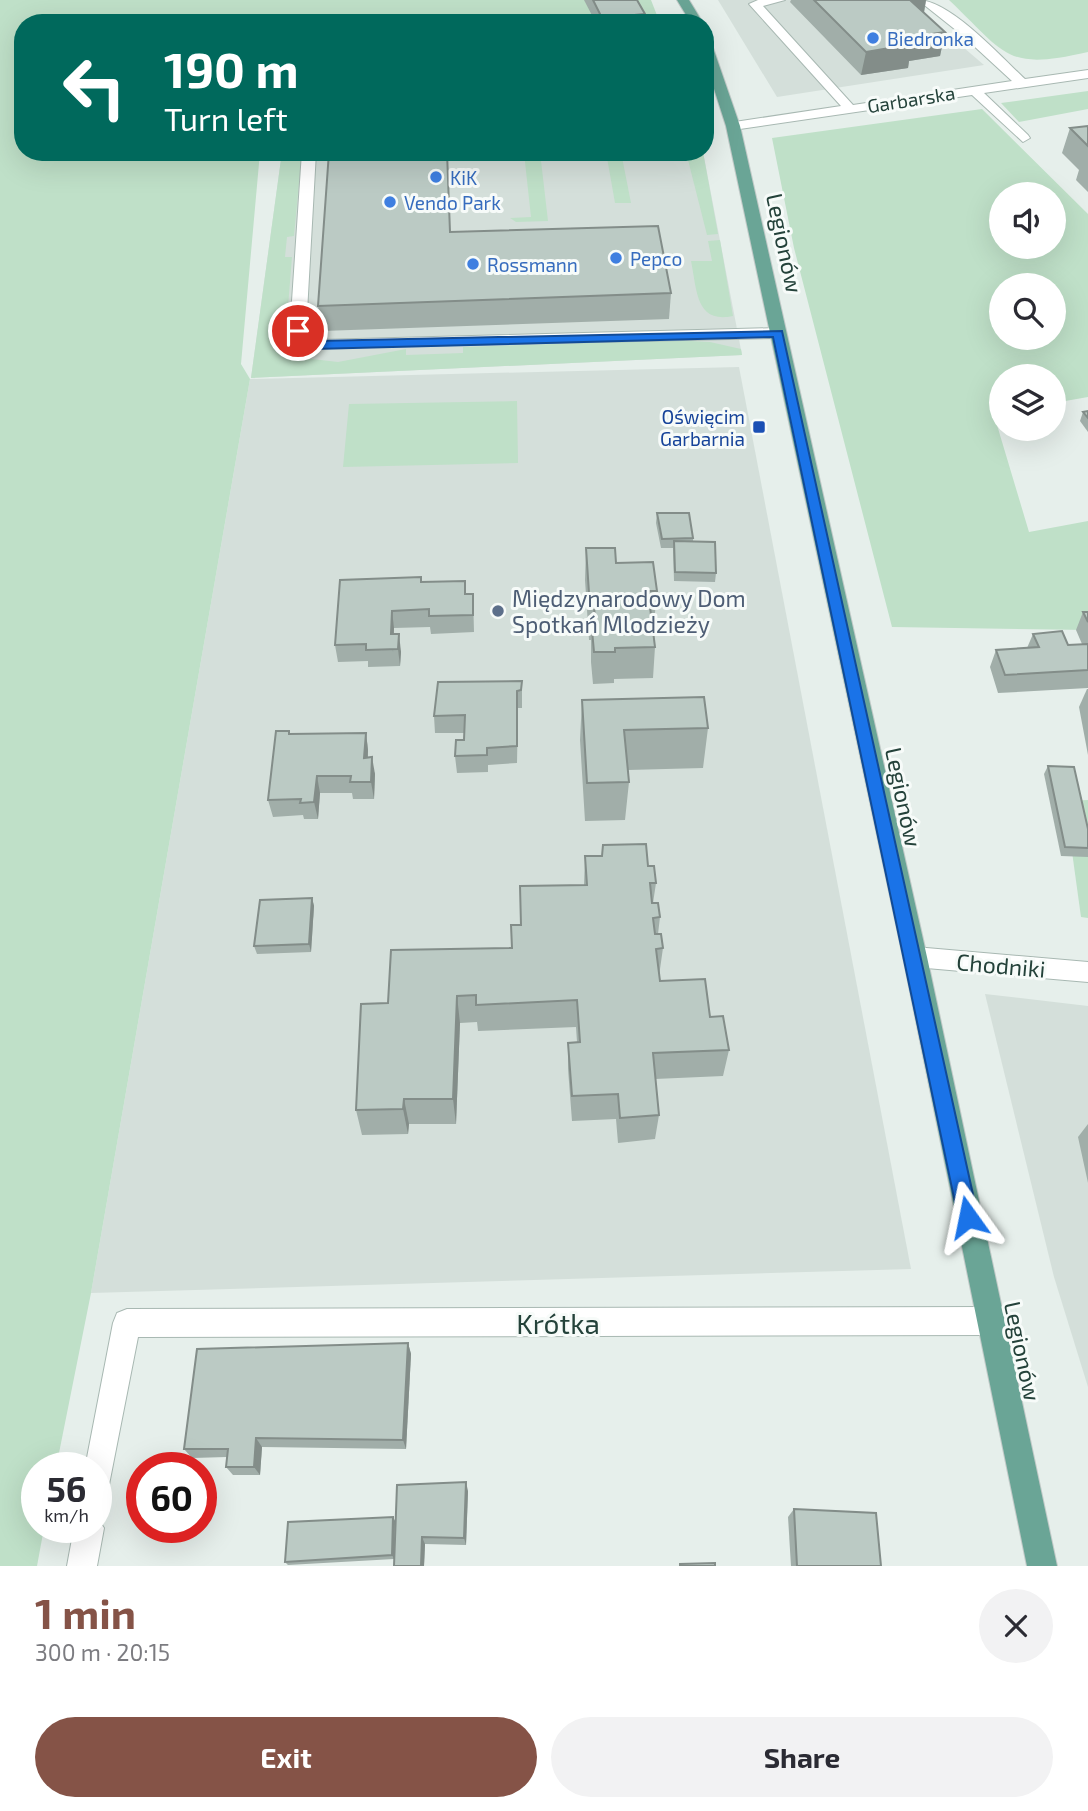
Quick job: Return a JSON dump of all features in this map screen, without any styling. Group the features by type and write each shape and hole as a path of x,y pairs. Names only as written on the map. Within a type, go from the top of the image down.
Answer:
{"main road":[{"name":"Legionów","path":"714,69 733,126 915,957 1042,1566"}],"street":[{"path":"779,0 755,4 850,109"},
{"path":"924,0 966,32 1021,83"},
{"name":"Garbarska","path":"733,126 1088,74"},
{"path":"974,90 1023,138"},
{"path":"308,161 298,331 314,345 778,333"},
{"name":"Chodniki","path":"915,957 1088,972"},
{"name":"Krótka","path":"103,1452 127,1323 990,1321"},
{"path":"82,1566 86,1543"}],"shaded area":[{"path":"718,0 908,0 984,65 777,97"},
{"name":"Vendo Park","path":"281,161 705,161 742,355 251,378"},
{"name":"Międzynarodowy Dom Spotkań Mlodzieży","path":"739,367 911,1269 91,1293 250,379"},
{"path":"985,994 1088,1006 1088,1387 1054,1277"}],"green space":[{"path":"0,0 651,0 656,14 14,14 14,161 259,161 241,364 250,379 91,1293 59,1452 21,1452 21,1543 41,1543 37,1566 0,1566"},
{"path":"949,0 1088,0 1088,52 1039,60 1009,54"},
{"path":"1088,91 1088,109 1019,122 1001,103"},
{"path":"982,109 1056,182 989,182 989,259 1066,259 1066,192 1088,214 1088,397 1066,401 1066,364 989,364 989,441 1002,441 1029,532 1088,521 1088,630 892,627 794,248 772,138"},
{"path":"281,161 301,161 294,236 287,237 285,257 292,257 288,307 281,332 290,349 312,359 338,362 406,349 406,355 463,353 463,347 671,340 710,342 741,349 742,355 251,378"},
{"path":"525,161 541,161 548,221 516,222 510,218 531,217"},
{"path":"608,161 623,161 631,203 615,203"},
{"path":"688,161 705,161 718,234 707,235"},
{"path":"720,240 733,316 711,315 705,309 697,293 691,261 712,261 708,241"},
{"path":"517,401 518,463 343,467 349,404"},
{"path":"1088,800 1088,918 1081,917 1065,801"}],"building":[{"path":"593,0 637,0 645,14 600,14"},
{"path":"814,0 910,0 945,32 906,38 913,44 866,52"},
{"path":"1088,126 1088,146 1070,128"},
{"name":"Vendo Park","path":"328,161 447,161 450,232 658,226 671,293 318,306"},
{"path":"657,513 689,513 693,538 662,539"},
{"path":"674,541 715,542 716,573 675,572"},
{"path":"586,548 615,548 616,563 653,562 657,591 648,591 655,647 615,648 615,652 594,652 592,630 597,630 594,608 590,608"},
{"path":"421,577 421,582 465,581 465,594 473,594 473,615 429,616 429,609 392,611 391,634 399,634 398,649 366,650 366,644 335,645 340,580"},
{"path":"1062,631 1068,645 1088,644 1088,670 1005,675 996,650 1039,647 1033,634"},
{"path":"522,681 521,690 517,691 517,746 487,748 487,755 455,756 456,740 464,740 465,715 434,716 438,682"},
{"path":"704,697 708,728 624,730 629,782 587,783 582,700"},
{"path":"276,731 289,731 289,734 366,733 364,758 372,757 371,782 350,782 351,776 317,776 314,802 300,803 301,799 268,800"},
{"path":"1048,766 1074,767 1088,829 1088,848 1065,847"},
{"path":"646,844 648,866 654,866 656,883 650,883 652,903 658,903 660,917 653,918 655,934 661,934 663,948 656,949 660,981 705,979 710,1017 723,1016 729,1050 653,1053 659,1115 620,1118 618,1094 572,1096 568,1043 580,1042 577,1000 476,1005 476,995 457,996 453,1099 404,1099 403,1109 356,1110 361,1004 388,1003 391,950 512,948 511,925 521,925 520,886 587,885 585,856 602,856 603,845"},
{"path":"312,898 309,944 254,946 260,900"},
{"path":"408,1343 403,1440 256,1438 254,1467 226,1467 228,1449 184,1449 197,1349"},
{"path":"466,1482 464,1538 422,1537 421,1566 394,1566 397,1485"},
{"path":"794,1509 876,1513 881,1566 797,1566"},
{"path":"393,1517 392,1555 285,1562 288,1522"},
{"path":"715,1563 715,1566 680,1566 680,1564"}],"place":[{"name":"Biedronka","path":"873,38"},
{"name":"KiK","path":"436,177"},
{"name":"Vendo Park","path":"390,202"},
{"name":"Pepco","path":"616,258"},
{"name":"Rossmann","path":"473,264"},
{"name":"Oświęcim Garbarnia","path":"759,427"},
{"name":"Międzynarodowy Dom Spotkań Mlodzieży","path":"498,611"}],"route":[{"path":"298,331 314,345 778,333 887,841 915,957 968,1217"}]}
